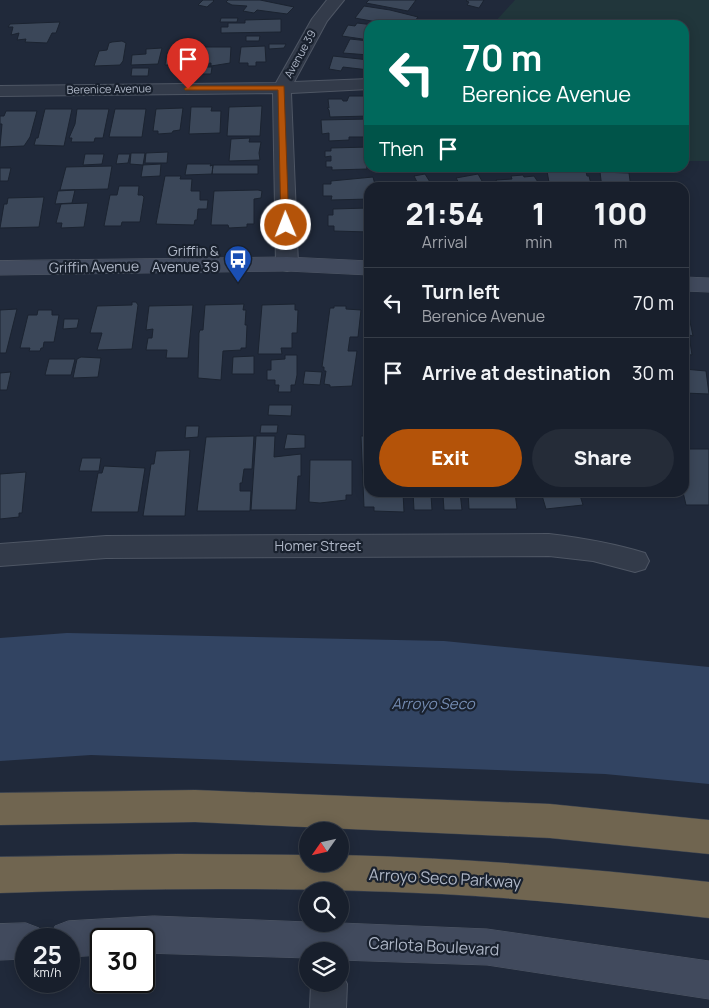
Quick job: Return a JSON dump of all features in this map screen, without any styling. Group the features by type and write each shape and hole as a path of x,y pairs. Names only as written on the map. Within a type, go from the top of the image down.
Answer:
{"highway":[{"path":"0,809 195,806 550,821 709,837"},
{"name":"Arroyo Seco Parkway","path":"0,875 251,871 348,873 464,878 709,900"}],"street":[{"name":"Avenue 39","path":"287,264 282,88 320,19 336,0"},
{"name":"Berenice Avenue","path":"0,91 282,88 364,84"},
{"name":"Griffin Avenue","path":"0,268 287,264 364,268"},
{"path":"689,284 709,285"},
{"name":"Homer Street","path":"0,555 106,547 549,546 593,550 635,561"},
{"name":"Carlota Boulevard","path":"80,938 154,934 299,944"},
{"path":"0,942 15,941"},
{"name":"Carlota Boulevard","path":"349,946 487,947 709,980"},
{"path":"328,1008 329,992"}],"green space":[{"path":"515,0 709,0 709,161 689,161 689,20 497,20"}],"water":[{"name":"Arroyo Seco","path":"67,633 444,641 709,667 709,784 605,774 91,755 0,761 0,638"}],"building":[{"path":"203,0 214,1 207,7 198,5"},
{"path":"228,0 260,0 294,7 287,14 257,10 254,13 243,11 247,6 232,5 226,2"},
{"path":"369,0 416,0 408,11 366,3"},
{"path":"467,0 484,0 479,8 467,5 469,2"},
{"path":"364,6 418,17 416,20 366,20 355,18"},
{"path":"221,18 238,18 237,22 220,22"},
{"path":"281,19 281,32 221,33 221,27 228,27 228,23 245,23 245,20"},
{"path":"60,22 56,33 52,33 47,43 25,42 26,39 17,40 19,33 11,35 13,27 8,27 10,24"},
{"path":"357,23 364,24 364,39 342,36 348,25 355,26"},
{"path":"246,36 260,36 259,41 246,41"},
{"path":"350,39 364,40 364,55 343,53"},
{"path":"122,41 126,43 123,61 120,65 94,66 99,51 107,50 109,43"},
{"path":"269,44 286,44 284,48 269,49"},
{"path":"265,46 266,62 256,62 256,66 248,66 248,63 239,63 241,47"},
{"path":"205,47 231,47 230,63 211,66 211,63 203,64"},
{"path":"162,48 158,64 131,65 132,55 146,54 146,49"},
{"path":"179,48 196,48 195,52 198,52 196,65 165,65 167,53 178,52"},
{"path":"333,56 364,59 364,69 343,67 341,71 329,69"},
{"path":"201,67 212,67 211,74 201,74"},
{"path":"132,68 149,68 148,76 131,76"},
{"path":"349,96 364,96 364,116 330,117 327,108 329,108 328,99 347,101"},
{"path":"262,106 260,136 227,136 229,107"},
{"path":"191,107 212,107 211,111 221,111 220,133 189,134"},
{"path":"183,108 180,130 173,131 172,133 158,134 158,131 153,131 156,109"},
{"path":"45,109 72,109 64,146 34,145 36,138 38,138"},
{"path":"77,109 109,109 103,138 95,138 94,142 71,142 72,138 69,138 75,124"},
{"path":"115,109 146,109 142,137 109,137"},
{"path":"6,111 37,111 30,137 24,146 0,147 2,124 0,124 0,116 4,116"},
{"path":"364,119 364,137 349,137 349,140 329,141 329,133 322,134 321,120"},
{"path":"250,138 249,142 261,142 260,160 229,161 231,139"},
{"path":"364,147 364,169 332,170 332,167 326,167 326,161 331,161 331,156 325,157 325,151 331,151 331,148"},
{"path":"168,152 167,163 145,163 146,153"},
{"path":"131,153 145,153 143,165 130,164"},
{"path":"85,154 104,154 102,164 83,165"},
{"path":"118,154 130,154 128,163 116,164"},
{"path":"161,164 160,176 141,177 143,165"},
{"path":"187,164 211,164 210,166 213,165 212,174 185,175"},
{"path":"213,165 258,165 258,174 212,174"},
{"path":"112,166 108,189 60,190 66,167"},
{"path":"0,168 11,168 8,181 0,181"},
{"path":"547,172 586,172 590,182 549,182"},
{"path":"600,172 629,173 630,182 601,182"},
{"path":"425,174 430,182 417,182 414,176"},
{"path":"478,174 483,182 458,182 456,178"},
{"path":"165,176 181,176 180,179 192,179 191,191 200,191 200,200 208,200 207,209 198,209 197,220 195,220 194,225 156,224"},
{"path":"511,176 534,176 538,182 497,182 496,180 512,179"},
{"path":"373,177 374,182 364,182 364,199 331,200 332,196 323,196 323,184 331,184 331,181"},
{"path":"119,186 139,186 138,195 144,197 140,222 122,222 121,226 104,226 110,195 117,195"},
{"path":"75,190 72,203 55,204 58,191"},
{"path":"214,191 262,191 261,198 254,199 254,224 247,224 247,227 229,228 228,225 211,225"},
{"path":"44,197 39,227 0,228 4,204 7,204 8,198"},
{"path":"88,203 84,227 61,228 62,223 56,223 61,204"},
{"path":"364,208 364,232 334,231 334,226 328,226 328,215 333,215 333,209"},
{"path":"132,302 136,302 138,305 132,349 97,350 102,333 90,333 97,306 132,305"},
{"path":"244,304 243,310 246,310 245,325 247,325 246,348 223,351 221,380 198,378 199,333 200,330 203,330 205,305"},
{"path":"295,304 295,310 298,310 297,333 292,333 292,348 281,348 282,354 258,354 262,305"},
{"path":"193,305 188,358 166,358 167,350 146,350 148,338 152,338 153,329 146,330 149,306"},
{"path":"334,306 346,306 346,309 361,310 358,337 350,337 348,351 357,351 352,386 330,387 330,385 324,384 326,371 322,367 330,308 334,308"},
{"path":"17,309 6,353 0,353 0,310"},
{"path":"38,310 52,310 52,315 59,315 54,342 44,342 43,348 40,351 29,351 30,348 20,348 28,315 37,315"},
{"path":"689,317 693,336 689,335"},
{"path":"64,319 79,319 77,328 63,329"},
{"path":"689,335 692,355 689,355"},
{"path":"285,355 297,355 297,375 295,385 291,385 291,392 278,392 279,385 275,385 275,380 267,380 267,370 271,370 271,360 285,359"},
{"path":"254,356 254,374 232,374 233,357"},
{"path":"81,357 101,358 98,377 73,378 77,359"},
{"path":"49,359 75,359 71,375 45,375"},
{"path":"689,369 706,371 709,394 689,393"},
{"path":"305,371 322,372 320,385 303,384"},
{"path":"11,372 7,390 0,390 0,373"},
{"path":"269,405 292,405 291,416 268,415"},
{"path":"261,425 278,425 277,433 260,433"},
{"path":"186,426 199,426 198,437 185,438"},
{"path":"287,434 305,435 305,448 284,449"},
{"path":"254,436 252,469 244,469 242,483 240,483 240,491 251,491 250,511 197,511 206,437"},
{"path":"256,436 275,436 274,457 301,454 301,476 298,476 296,510 251,510"},
{"path":"361,436 364,436 364,497 403,497 404,512 374,511 374,507 364,507"},
{"path":"689,449 709,449 709,505 686,505 684,497 689,497"},
{"path":"190,450 185,516 143,516 151,464 154,464 156,451"},
{"path":"82,458 101,458 99,471 79,471"},
{"path":"310,460 352,460 352,495 346,495 346,500 320,503 309,502"},
{"path":"104,466 145,468 138,512 91,512 98,473 102,473"},
{"path":"26,472 22,513 19,513 19,517 0,519 0,474"},
{"path":"413,497 431,497 432,510 414,510"},
{"path":"443,497 461,497 462,510 444,510"},
{"path":"468,497 516,497 517,509 469,509"},
{"path":"542,497 581,497 583,505 546,509"}],"place":[{"name":"Griffin & Avenue 39","path":"238,283"}],"route":[{"path":"188,89 282,88 286,225"}]}
